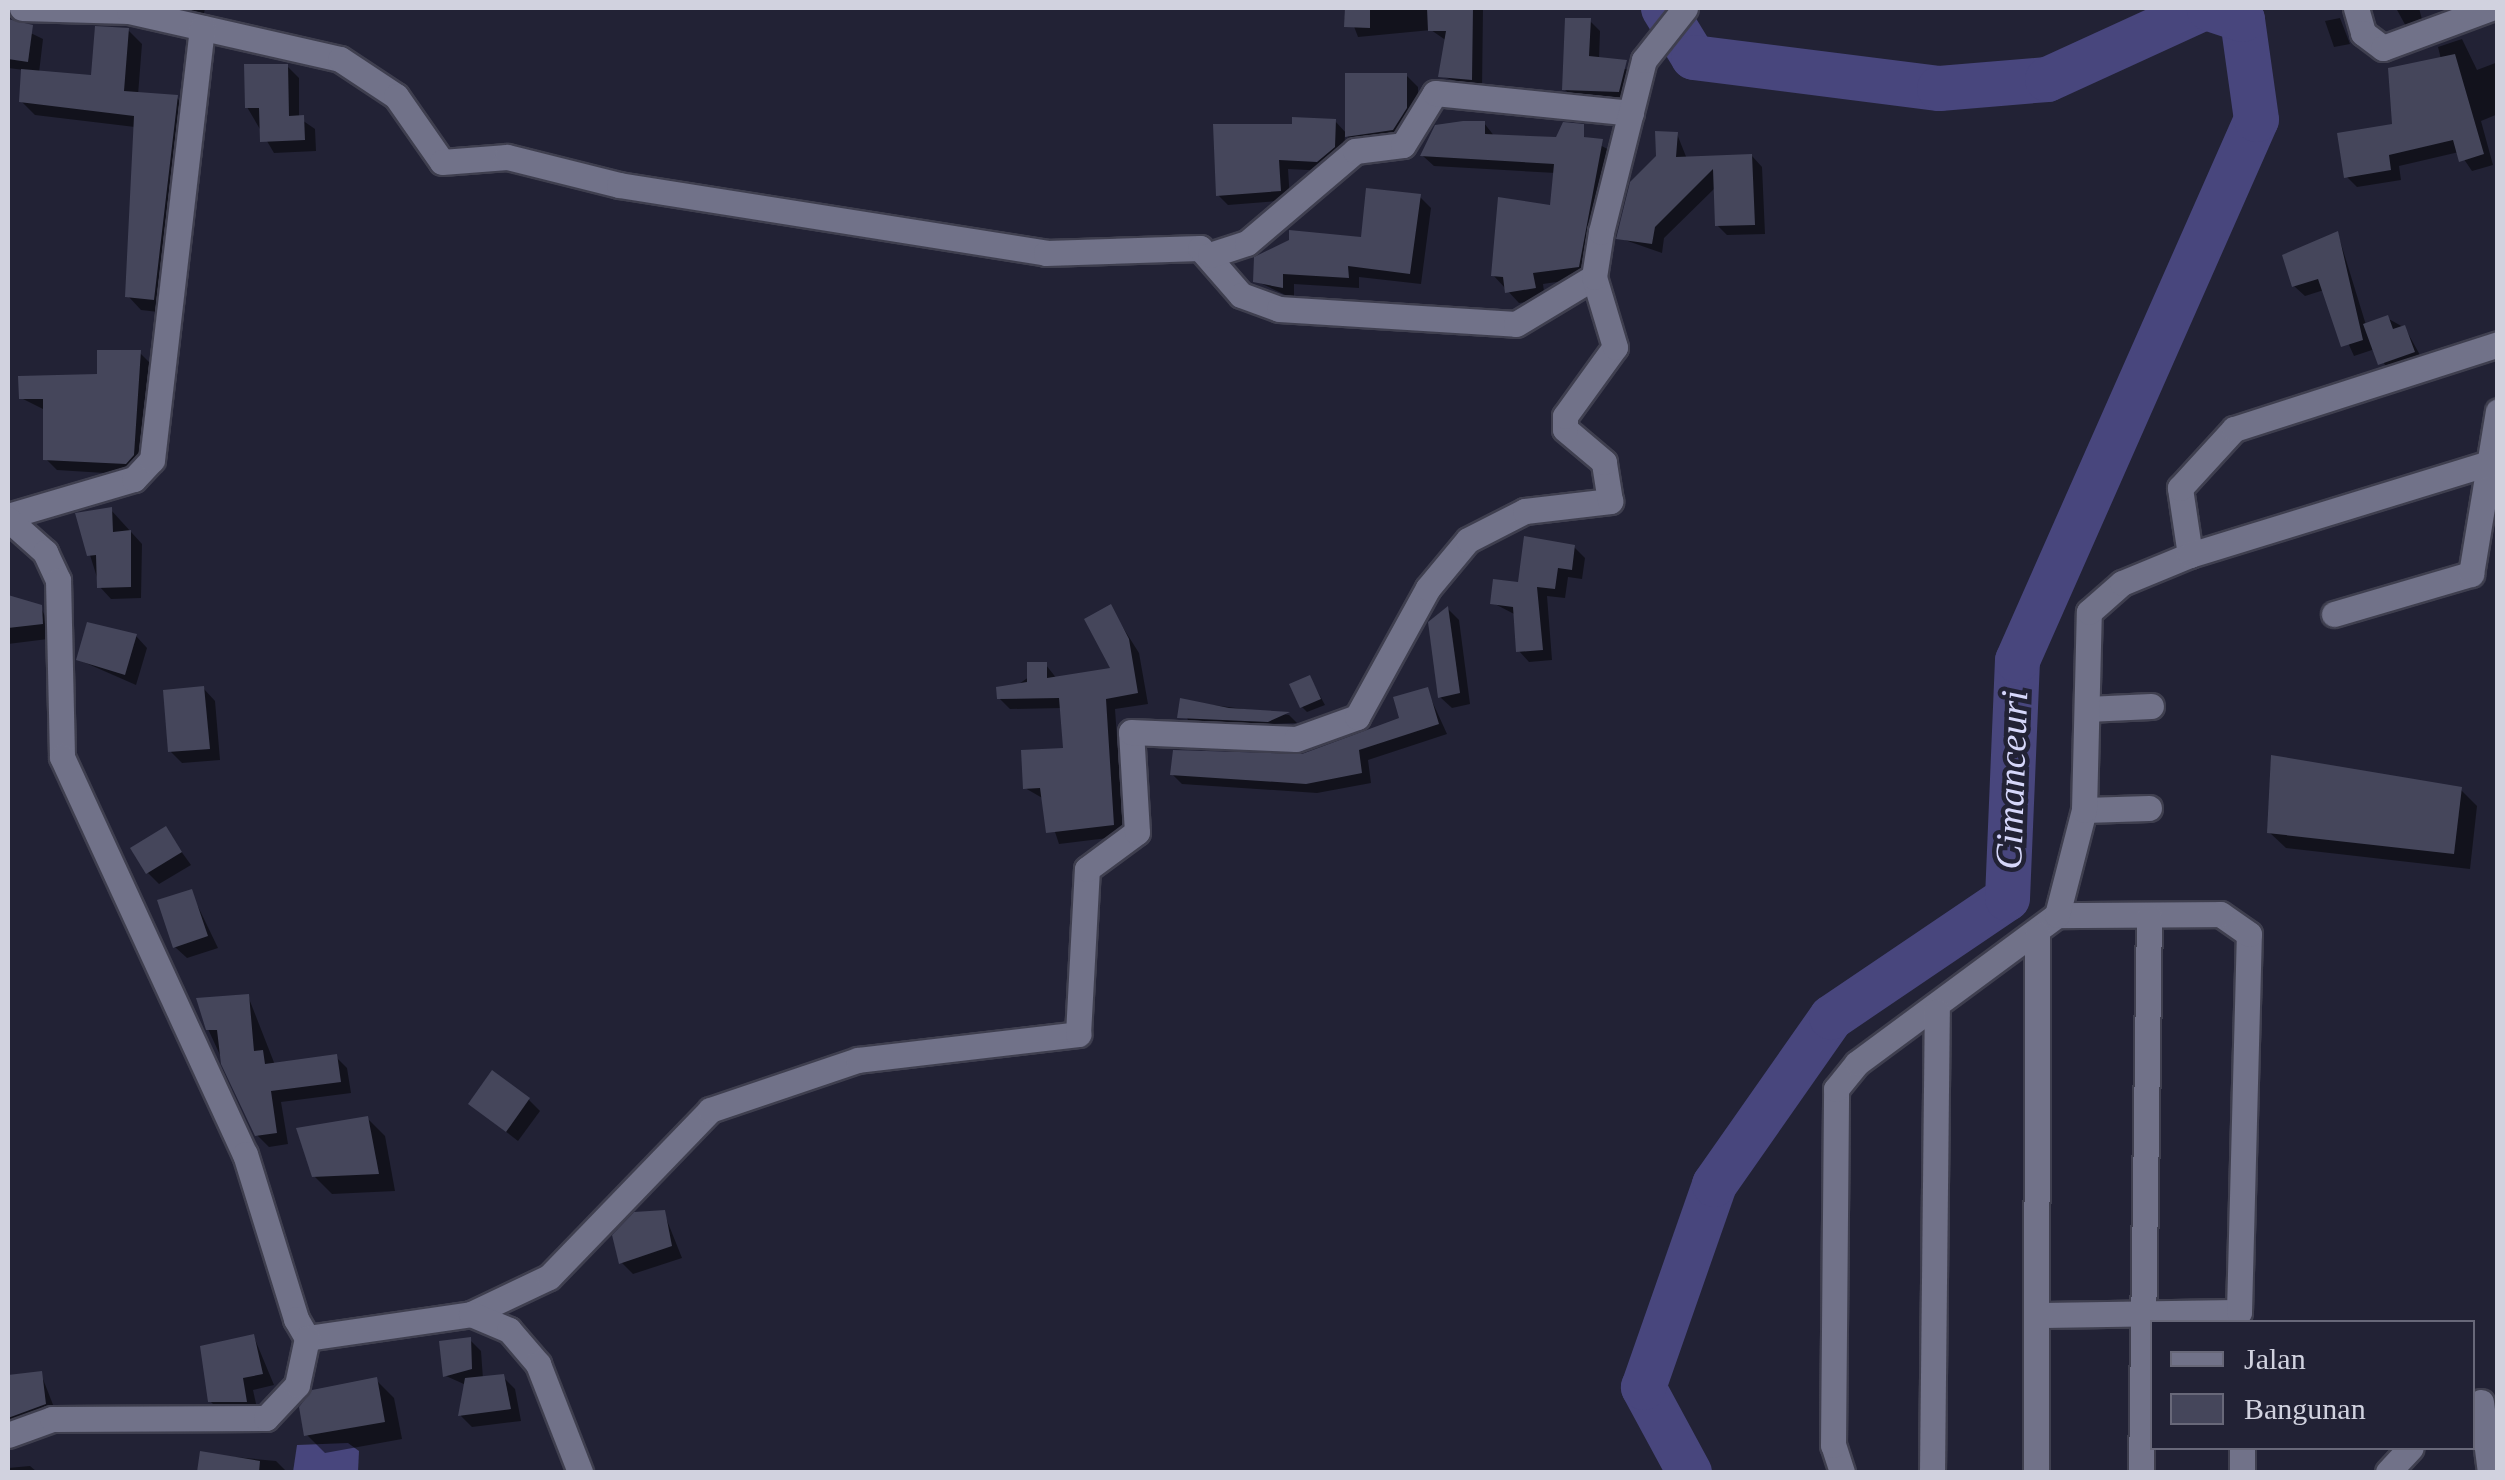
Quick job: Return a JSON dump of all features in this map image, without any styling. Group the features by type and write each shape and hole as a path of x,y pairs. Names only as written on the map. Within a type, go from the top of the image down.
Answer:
{"street":[{"path":"22,8 129,10 365,72 396,96 442,162 507,157 619,185 1046,253 1185,248 1210,255 1247,243 1355,151 1403,145 1434,93 1631,113"},
{"path":"307,1338 472,1314 550,1277 710,1110 858,1060 1078,1034 1087,869 1137,832 1131,732 1296,738 1357,717 1428,588 1468,540 1524,510 1610,501 1604,462 1564,423 1617,340 1594,277 1631,113 1654,47 1685,8"},
{"path":"2356,8 2363,33 2383,48 2491,8"},
{"path":"8,518 134,480 152,460 202,28"},
{"path":"1210,255 1241,295 1269,306 1481,325 1516,324 1594,277"},
{"path":"2190,555 2180,488 2234,429 2498,344"},
{"path":"2334,614 2471,574 2495,460 2498,411"},
{"path":"1842,1472 1833,1445 1836,1089 1857,1063 1937,1011 2056,916 2084,810 2089,612 2122,583 2190,555 2495,460"},
{"path":"8,518 46,552 58,580 58,731 70,781 246,1154 307,1338 297,1384 266,1418 52,1419 8,1435"},
{"path":"2087,709 2151,706"},
{"path":"2084,810 2149,808"},
{"path":"2038,1315 2140,1309 2239,1317 2248,934 2232,916 2056,916"},
{"path":"2140,1472 2148,916"},
{"path":"2036,1472 2037,934"},
{"path":"1932,1472 1937,1011"},
{"path":"472,1314 508,1330 538,1364 580,1472"},
{"path":"2484,1400 2490,1472"},
{"path":"2388,1472 2408,1450"}],"shaded area":[{"path":"348,1443 359,1451 358,1472 293,1472 297,1445"}],"building":[{"path":"1345,8 1370,8 1370,28 1344,27"},
{"path":"1427,8 1473,8 1472,80 1438,77 1446,31 1428,31"},
{"path":"1565,18 1591,18 1589,56 1627,60 1619,92 1562,90"},
{"path":"8,19 33,25 28,62 8,59"},
{"path":"95,26 129,28 124,91 178,95 154,300 125,297 134,116 19,102 21,69 91,75"},
{"path":"2455,54 2484,154 2459,162 2453,140 2389,155 2391,170 2344,178 2337,133 2392,124 2388,68"},
{"path":"244,64 288,64 289,116 304,115 305,140 260,142 259,108 245,108"},
{"path":"1345,73 1407,73 1407,108 1393,130 1345,137"},
{"path":"1292,117 1336,119 1335,147 1317,162 1279,160 1281,191 1216,196 1213,124 1292,124"},
{"path":"1485,121 1485,134 1556,137 1563,122 1584,124 1584,137 1603,139 1579,267 1533,273 1536,288 1505,293 1503,277 1491,276 1498,197 1550,205 1554,164 1420,156 1435,125"},
{"path":"1655,131 1678,132 1676,157 1752,154 1755,225 1715,226 1713,169 1655,227 1652,244 1616,239 1630,182 1656,156"},
{"path":"1366,188 1421,194 1410,274 1348,266 1349,278 1283,274 1283,288 1253,282 1254,257 1289,240 1289,230 1361,237"},
{"path":"2338,231 2363,340 2341,347 2318,279 2292,287 2282,255"},
{"path":"2388,315 2393,329 2405,325 2415,352 2378,365 2363,324"},
{"path":"97,350 141,350 134,455 126,464 43,460 43,399 19,399 18,376 97,374"},
{"path":"112,507 113,532 131,530 131,587 97,588 96,555 87,556 75,513"},
{"path":"1524,536 1575,545 1572,570 1558,568 1555,589 1537,587 1543,650 1516,652 1513,607 1490,604 1493,579 1518,582"},
{"path":"8,595 42,605 43,624 8,628"},
{"path":"1111,604 1129,639 1138,693 1106,699 1114,825 1046,833 1040,788 1023,789 1021,750 1063,748 1059,698 997,699 996,687 1027,682 1027,662 1047,662 1047,678 1110,668 1084,619"},
{"path":"1448,606 1460,693 1438,698 1428,622"},
{"path":"87,622 137,634 125,675 76,660"},
{"path":"1310,675 1321,699 1300,708 1289,684"},
{"path":"204,686 210,749 168,752 163,690"},
{"path":"1428,687 1439,724 1359,750 1362,773 1306,784 1170,775 1173,750 1302,754 1399,718 1393,697"},
{"path":"1180,698 1229,708 1290,712 1268,722 1177,718"},
{"path":"2271,755 2462,787 2454,854 2267,833"},
{"path":"166,826 182,852 146,874 130,848"},
{"path":"192,889 208,936 173,948 157,900"},
{"path":"249,994 254,1051 263,1050 265,1064 337,1054 341,1082 271,1091 277,1133 255,1136 221,1064 217,1030 206,1030 196,998"},
{"path":"492,1070 530,1098 506,1132 468,1104"},
{"path":"368,1116 379,1174 312,1177 296,1128"},
{"path":"665,1210 672,1246 619,1264 612,1235 634,1212"},
{"path":"254,1334 263,1374 243,1378 247,1402 208,1402 200,1346"},
{"path":"471,1337 472,1369 443,1377 439,1341"},
{"path":"42,1371 46,1404 8,1418 8,1375"},
{"path":"504,1374 511,1409 458,1416 465,1378"},
{"path":"377,1377 385,1422 304,1436 299,1407 312,1390"},
{"path":"200,1451 260,1461 259,1472 197,1472"}],"waterway":[{"name":"Cimanceuri","path":"1663,8 1693,57 1939,88 2047,79 2202,8"},
{"name":"Cimanceuri","path":"1689,1472 1643,1387 1714,1184 1831,1017 2007,898 2017,660 2256,119 2242,19 2209,8"}]}
